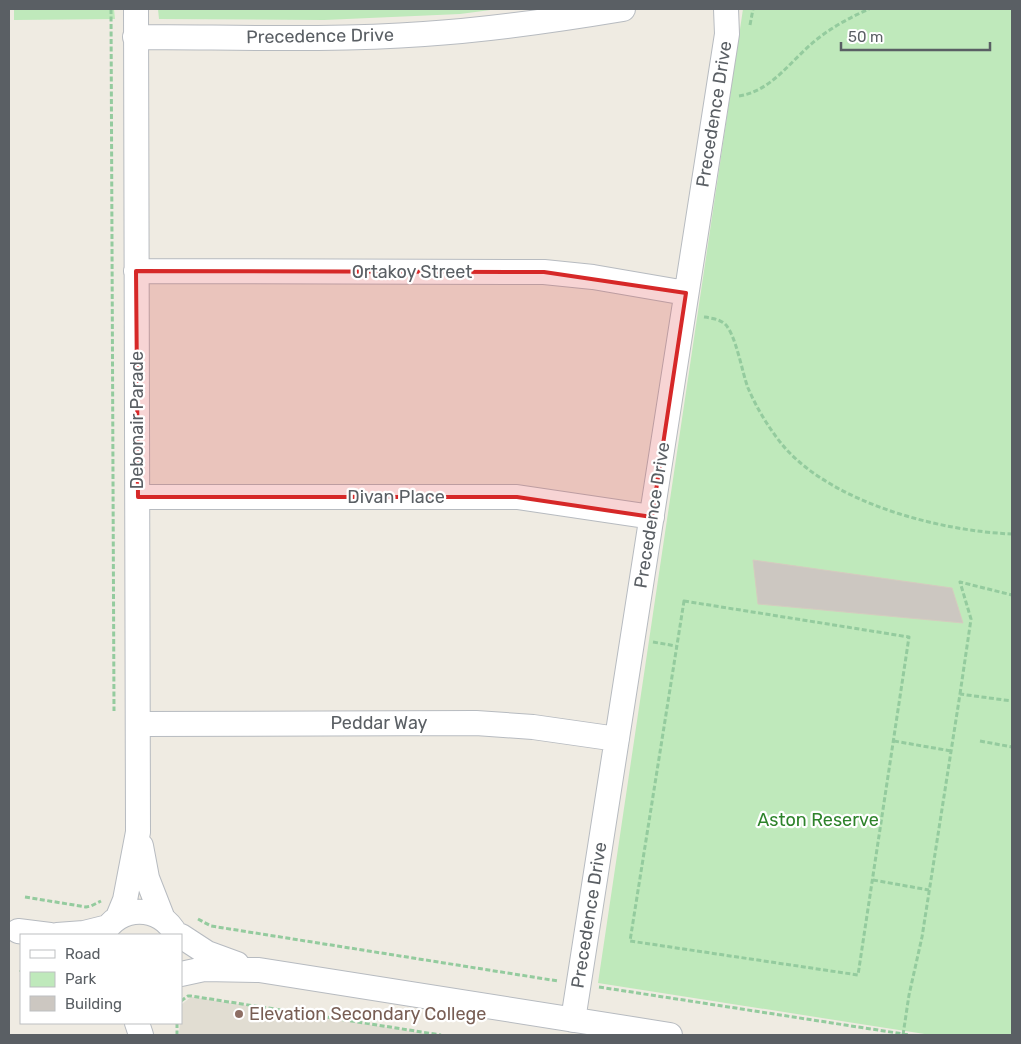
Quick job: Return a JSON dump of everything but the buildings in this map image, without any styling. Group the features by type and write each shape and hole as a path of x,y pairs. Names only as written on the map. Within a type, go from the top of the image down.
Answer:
{"street":[{"name":"Debonair Parade","path":"110,926 125,900 138,832 136,9"},
{"name":"Precedence Drive","path":"135,37 352,37 422,34 508,26 623,9"},
{"name":"Precedence Drive","path":"573,1020 727,34 726,9"},
{"name":"Ortakoy Street","path":"136,271 544,272 593,277 685,303"},
{"name":"Divan Place","path":"138,497 517,497 652,517"},
{"name":"Peddar Way","path":"139,724 476,723 533,727 617,739"},
{"name":"Debonair Parade","path":"138,832 147,878 178,929"},
{"path":"70,934 84,933 110,926 125,914 141,911 156,915 178,929 207,953 259,970 670,1035"},
{"path":"24,934 18,931 42,934"},
{"path":"182,974 204,969 259,970"}],"path":[{"path":"111,9 114,713"},
{"path":"739,96 758,91 769,84 817,39 838,25 869,9"},
{"path":"685,303 725,324 732,334 749,388 771,429 806,469 826,482 877,505 963,530 1012,534"},
{"path":"903,1035 909,995 918,960 971,619 960,582 1012,595"},
{"path":"684,601 909,637 894,742 858,975 630,941 684,601"},
{"path":"960,694 1012,701"},
{"path":"980,741 1012,747"},
{"path":"894,742 951,751"},
{"path":"873,880 929,890"},
{"path":"25,897 92,906 100,902 110,888 127,889"},
{"path":"178,929 211,926 910,1035"},
{"path":"182,1001 188,996 192,996 441,1035"}],"highlighted area":[{"path":"136,271 544,272 686,293 652,517 517,497 138,497"}],"shaded area":[{"name":"Elevation Secondary College","path":"191,997 435,1035 179,1035 180,1024 182,1024 182,1004"}],"green space":[{"path":"14,9 114,9 115,19 14,20"},
{"path":"158,9 498,9 460,14 324,20 159,19"},
{"name":"Aston Reserve","path":"743,9 1012,9 1012,1035 931,1035 598,983"}],"place":[{"name":"Elevation Secondary College","path":"239,1014"}]}
